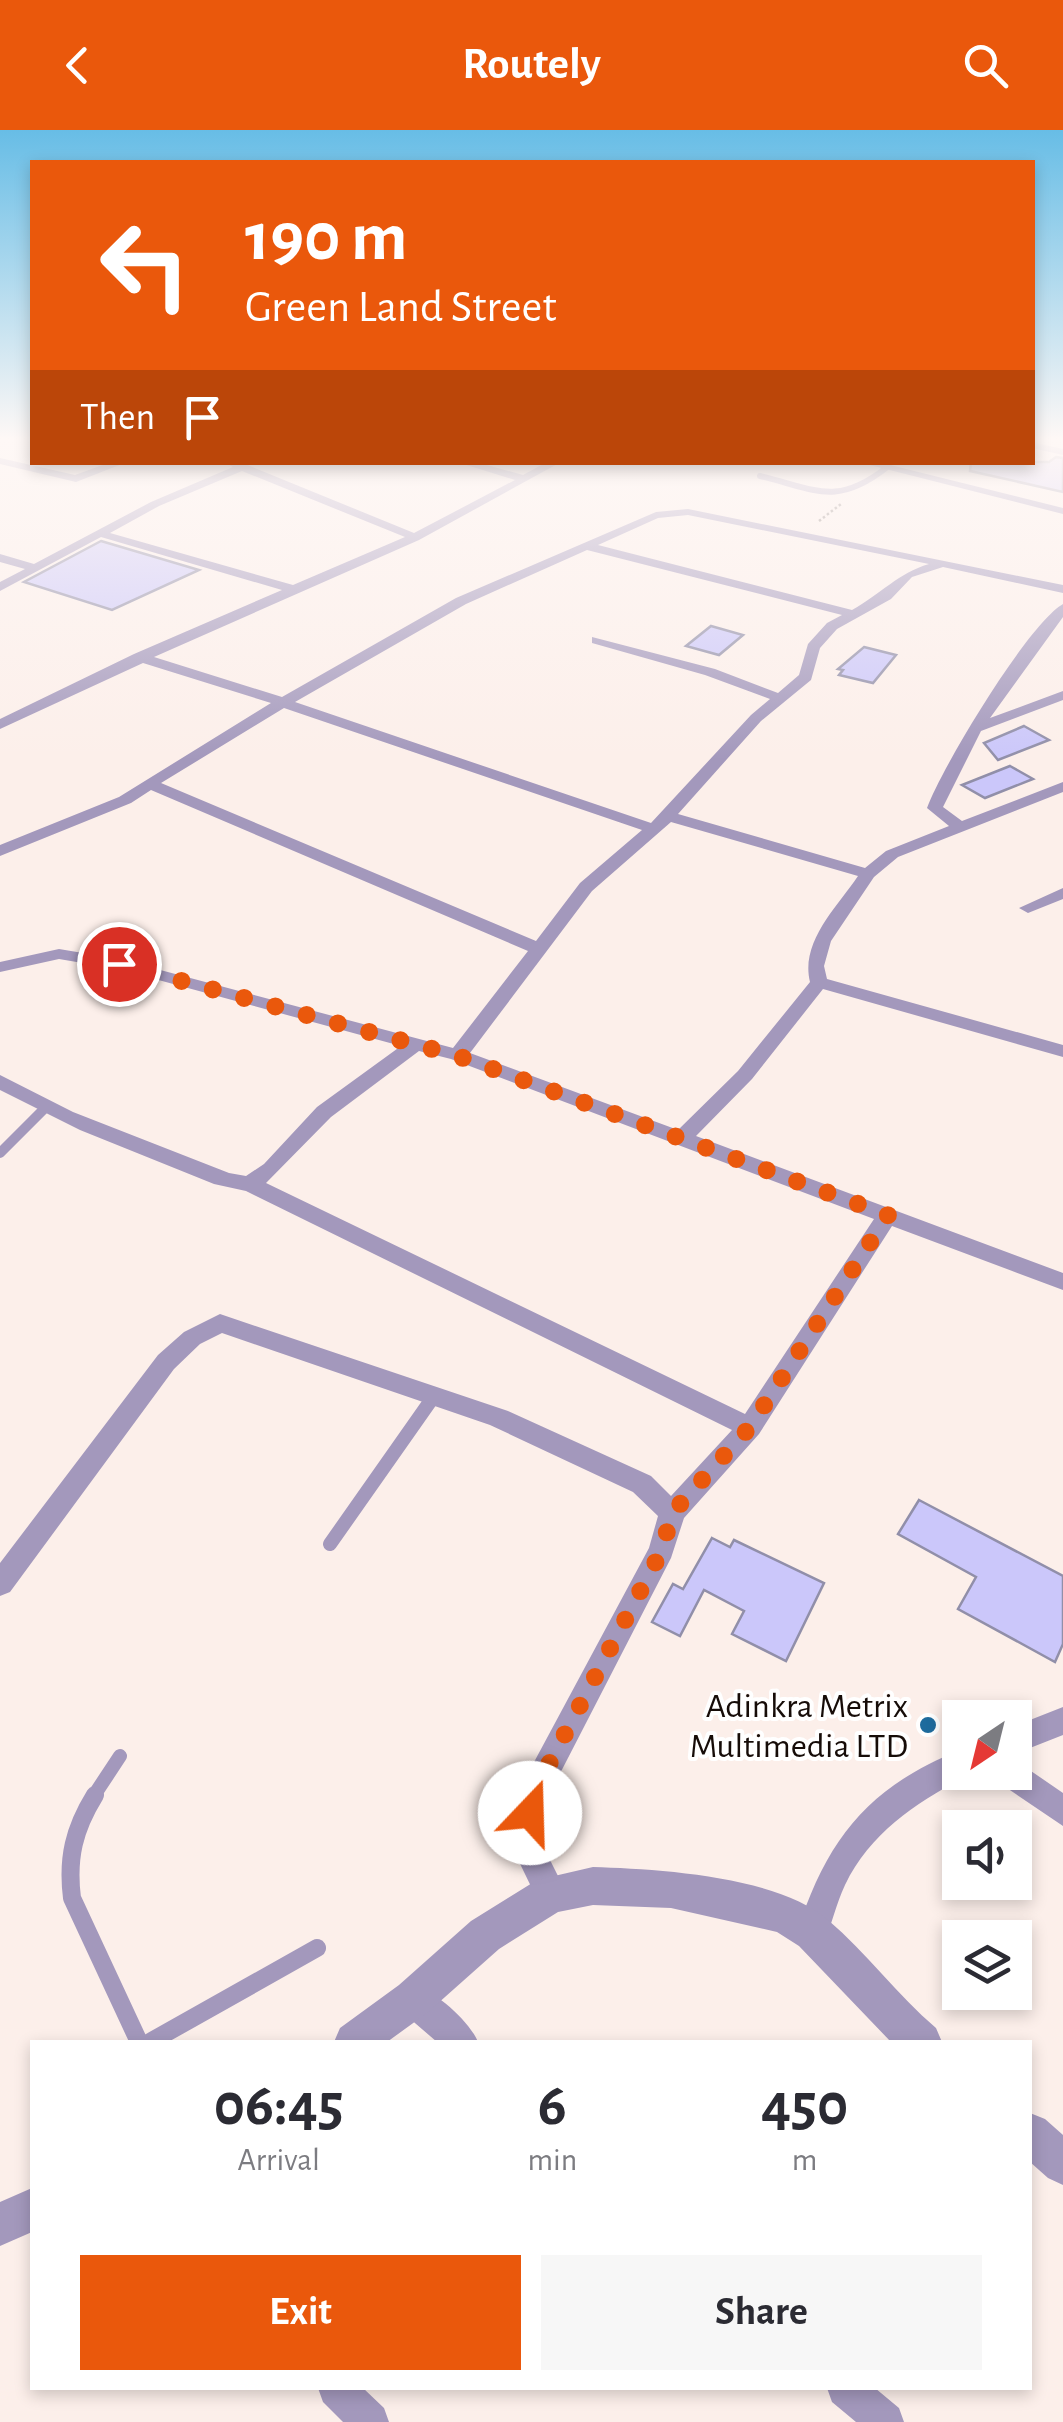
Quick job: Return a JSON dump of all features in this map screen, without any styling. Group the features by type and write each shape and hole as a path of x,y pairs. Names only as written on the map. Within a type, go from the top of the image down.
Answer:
{"street":[{"path":"0,587 76,546"},
{"path":"144,546 293,590"},
{"path":"0,725 139,657 396,546"},
{"path":"0,851 107,809 460,600 583,546 849,613"},
{"path":"860,546 1063,589"},
{"path":"0,558 36,568"},
{"path":"458,1056 586,887 668,816 717,759 806,677 813,647 849,613 886,596 908,574 945,564"},
{"path":"960,827 935,808 938,792 978,727 1063,608"},
{"path":"598,640 710,672 780,698"},
{"path":"139,657 651,828"},
{"path":"978,727 1063,696"},
{"path":"150,784 537,948"},
{"path":"819,982 815,966 822,942 868,874 892,854 1063,787"},
{"path":"668,816 868,874"},
{"path":"1028,908 1063,893"},
{"path":"0,967 59,954 119,964 458,1056 1063,1282"},
{"path":"819,982 1063,1051"},
{"path":"680,1140 745,1075 819,982"},
{"path":"250,1184 272,1169 324,1112 416,1044"},
{"path":"0,1081 44,1109 180,1160 212,1178 230,1184 250,1184 750,1427"},
{"path":"551,1894 523,1839 537,1787 662,1550 672,1513 750,1427 888,1215"},
{"path":"5,1568 166,1362 192,1338 220,1323 499,1418 642,1484 672,1513"},
{"path":"1032,1733 1063,1721"},
{"path":"813,1932 826,1883 851,1842 908,1789 942,1773"},
{"path":"1032,1789 1063,1811"},
{"path":"357,2040 413,1999 485,1934 551,1894 593,1886 671,1889 786,1914 813,1932 920,2040"},
{"path":"413,1999 460,2040"},
{"path":"1032,2136 1063,2163"},
{"path":"0,2224 30,2211"},
{"path":"339,2390 370,2422"},
{"path":"848,2390 884,2422"}],"lane":[{"path":"0,1153 44,1109"},
{"path":"330,1544 434,1396"},
{"path":"120,1756 80,1820 68,1850 68,1875 72,1898 138,2040"},
{"path":"154,2040 317,1948"}],"building":[{"path":"92,546 118,546 199,570 112,610 24,582"},
{"path":"711,626 743,635 719,655 686,646"},
{"path":"864,647 896,655 873,683 839,675 843,670 838,669"},
{"path":"1024,726 1049,740 998,760 984,743"},
{"path":"1010,766 1033,779 985,798 962,785"},
{"path":"919,1500 1063,1576 1063,1644 1055,1662 958,1609 976,1577 898,1534"},
{"path":"712,1538 730,1547 734,1540 824,1583 786,1661 732,1634 744,1611 704,1590 680,1636 652,1622 673,1584 683,1589"}],"place":[{"name":"Adinkra Metrix Multimedia LTD","path":"928,1725"}],"route":[{"path":"119,964 458,1056 888,1215 750,1427 672,1513 662,1550 537,1787 530,1813"}]}
